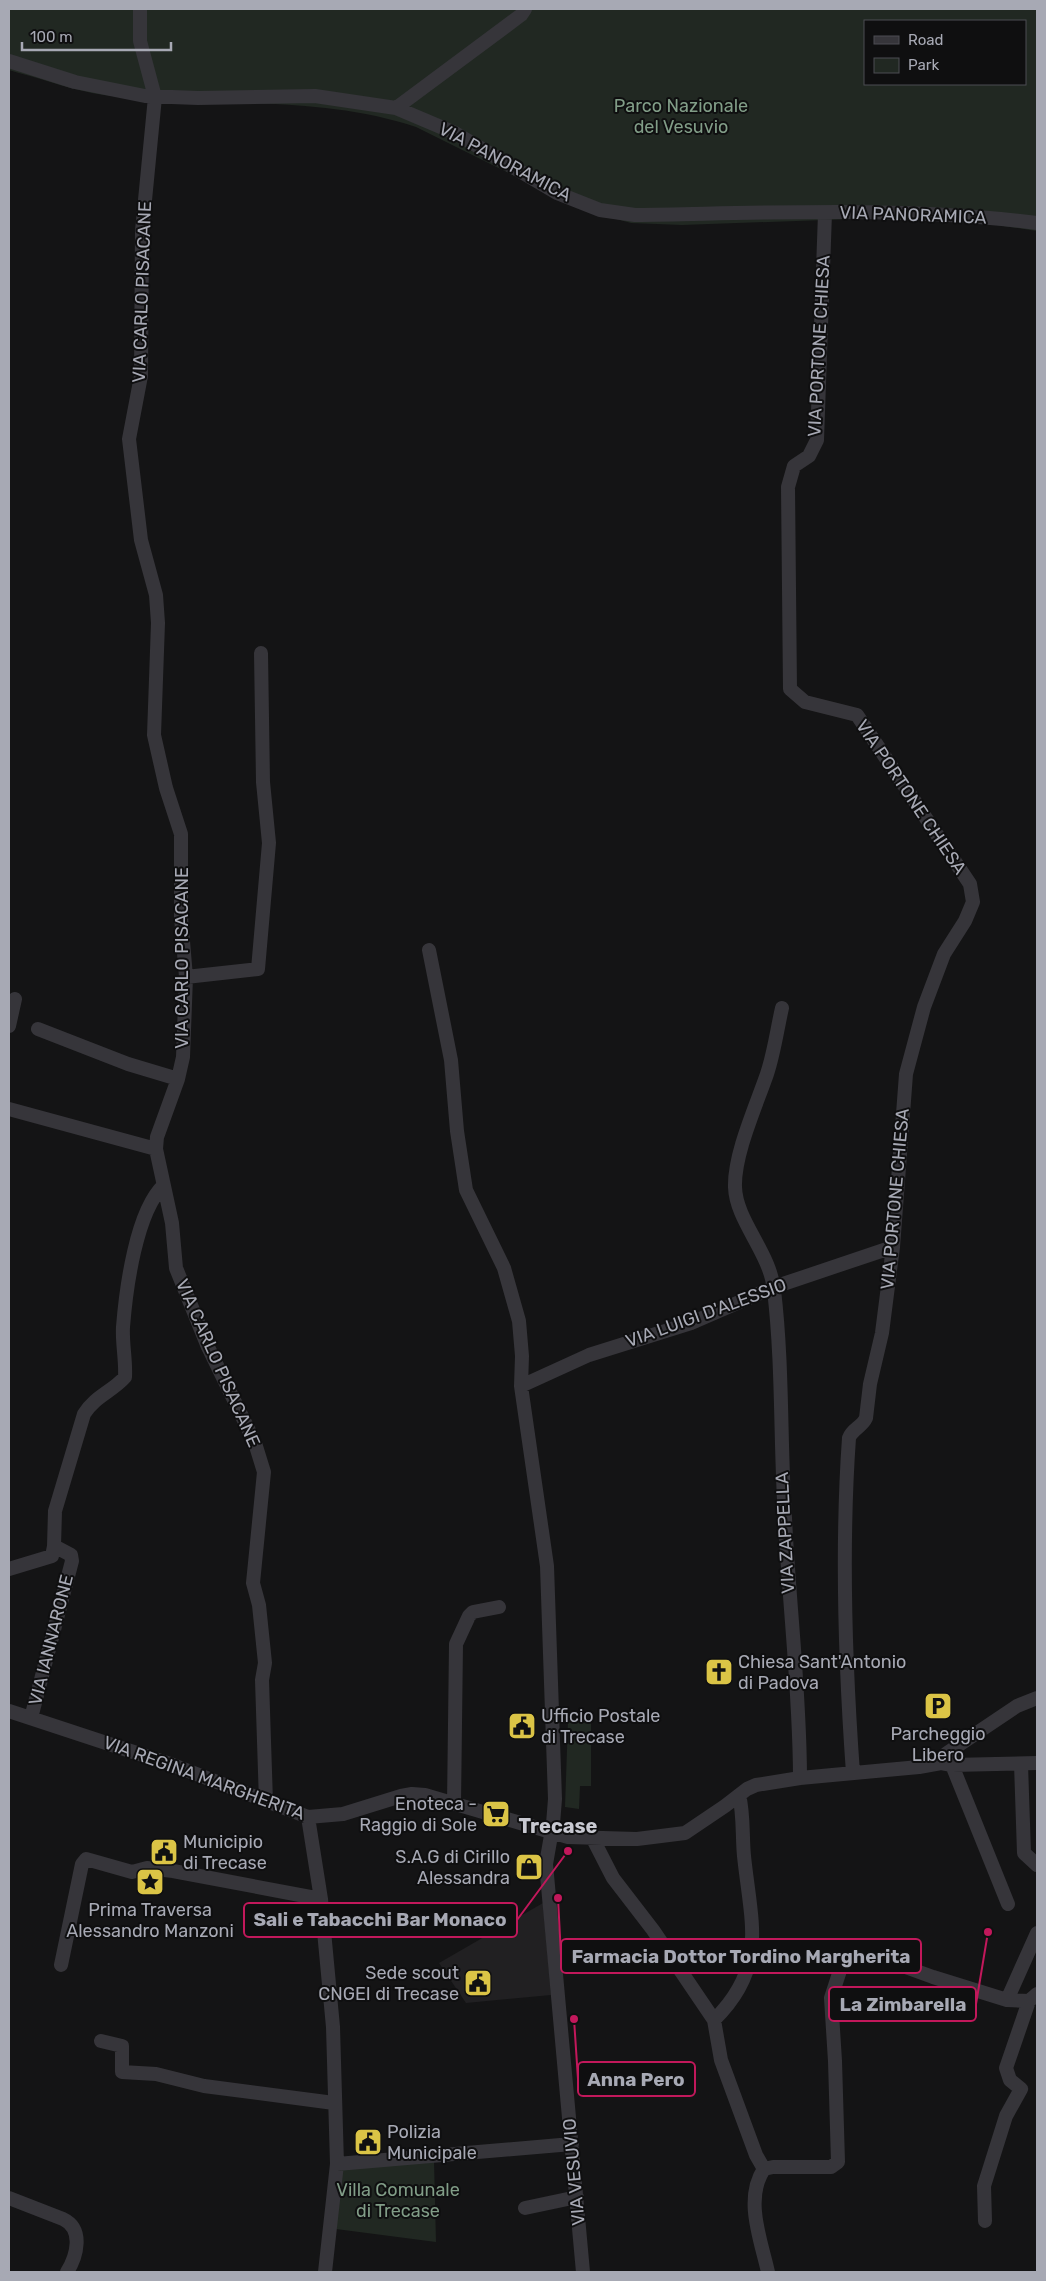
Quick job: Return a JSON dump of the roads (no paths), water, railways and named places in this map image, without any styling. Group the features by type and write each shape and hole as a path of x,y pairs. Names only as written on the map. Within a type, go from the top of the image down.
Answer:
{"street":[{"path":"140,9 140,41 155,97"},
{"path":"396,108 508,24 525,9"},
{"name":"VIA PANORAMICA","path":"9,61 75,82 155,97 315,96 396,108 455,133 557,192 600,210 635,215 917,213 992,217 1037,223"},
{"name":"VIA CARLO PISACANE","path":"155,97 142,231 141,376 129,439 141,540 156,594 158,623 154,735 166,788 182,834 181,918 186,977 183,1057 178,1079 157,1137 156,1149 172,1223 176,1268 208,1347 255,1443 264,1472 253,1583 260,1605 265,1662 262,1680 266,1802"},
{"name":"VIA PORTONE CHIESA","path":"825,213 817,440 810,456 794,466 788,487 790,689 806,702 857,715 970,884 973,902 965,921 944,954 924,1007 906,1074 893,1247 882,1333 870,1384 866,1418 864,1423 851,1432 849,1438 845,1497 845,1580 847,1677 854,1773"},
{"path":"186,977 258,969 269,843 262,782 261,653"},
{"name":"VIA VESUVIO","path":"429,950 451,1060 457,1131 466,1190 504,1268 518,1321 522,1356 521,1386 547,1566 555,1800 552,1834 546,1864 584,2272"},
{"path":"9,1026 15,999"},
{"name":"VIA ZAPPELLA","path":"782,1008 768,1071 738,1162 735,1187 737,1203 770,1268 774,1287 781,1372 782,1463 800,1742 800,1778"},
{"path":"38,1029 128,1064 178,1079"},
{"path":"9,1109 156,1149"},
{"name":"VIA IANNARONE","path":"31,1718 72,1560 71,1555 54,1546 55,1512 84,1414 89,1405 120,1383 126,1376 123,1327 133,1256 151,1203 156,1193 164,1185"},
{"name":"VIA LUIGI D'ALESSIO","path":"521,1386 589,1355 691,1323 774,1287 893,1247"},
{"path":"9,1569 50,1558 54,1546"},
{"path":"454,1804 456,1644 469,1616 473,1612 499,1607"},
{"path":"1008,1904 947,1764 941,1759 1017,1706 1037,1698"},
{"name":"VIA REGINA MARGHERITA","path":"9,1711 173,1765 308,1817 343,1814 412,1794 425,1795 552,1834 593,1839 637,1839 685,1833 747,1789 800,1778 947,1764 1037,1764"},
{"path":"1021,1764 1024,1853 1037,1865"},
{"path":"714,2020 730,2004 744,1979 753,1949 750,1898 744,1856 739,1795"},
{"path":"308,1817 321,1899 333,2027 337,2164 325,2272"},
{"path":"593,1839 613,1878 653,1930 714,2020 721,2060 756,2155 764,2169"},
{"path":"61,1965 82,1864 86,1859 132,1872 147,1868 174,1871 321,1899"},
{"path":"1007,2000 1037,1933"},
{"path":"764,2169 773,2167 831,2167 838,2162 831,1998 846,1952 853,1948 933,1977 1007,2000 1033,1998 1006,2068 1010,2080 1021,2089 1006,2116 984,2186 985,2221"},
{"path":"101,2041 122,2046 122,2072 156,2074 204,2086 334,2103"},
{"path":"337,2164 572,2144"},
{"path":"764,2169 755,2188 754,2204 768,2272"},
{"path":"525,2208 577,2196"},
{"path":"9,2198 63,2219 71,2223 75,2228 76,2253 67,2272"}],"place":[{"name":"Chiesa Sant'Antonio di Padova","path":"719,1672"},
{"name":"Parcheggio Libero","path":"938,1706"},
{"name":"Ufficio Postale di Trecase","path":"522,1726"},
{"name":"Enoteca - Raggio di Sole","path":"496,1814"},
{"name":"Sali e Tabacchi Bar Monaco","path":"568,1851"},
{"name":"Municipio di Trecase","path":"164,1852"},
{"name":"S.A.G di Cirillo Alessandra","path":"529,1867"},
{"name":"Prima Traversa Alessandro Manzoni","path":"150,1882"},
{"name":"Farmacia Dottor Tordino Margherita","path":"558,1898"},
{"name":"La Zimbarella","path":"988,1932"},
{"name":"Sede scout CNGEI di Trecase","path":"478,1983"},
{"name":"Anna Pero","path":"574,2019"},
{"name":"Polizia Municipale","path":"368,2142"}],"district":[{"name":"Trecase","path":"558,1826"}],"park label":[{"name":"Parco Nazionale del Vesuvio","path":"681,116"},
{"name":"Villa Comunale di Trecase","path":"398,2200"}]}
